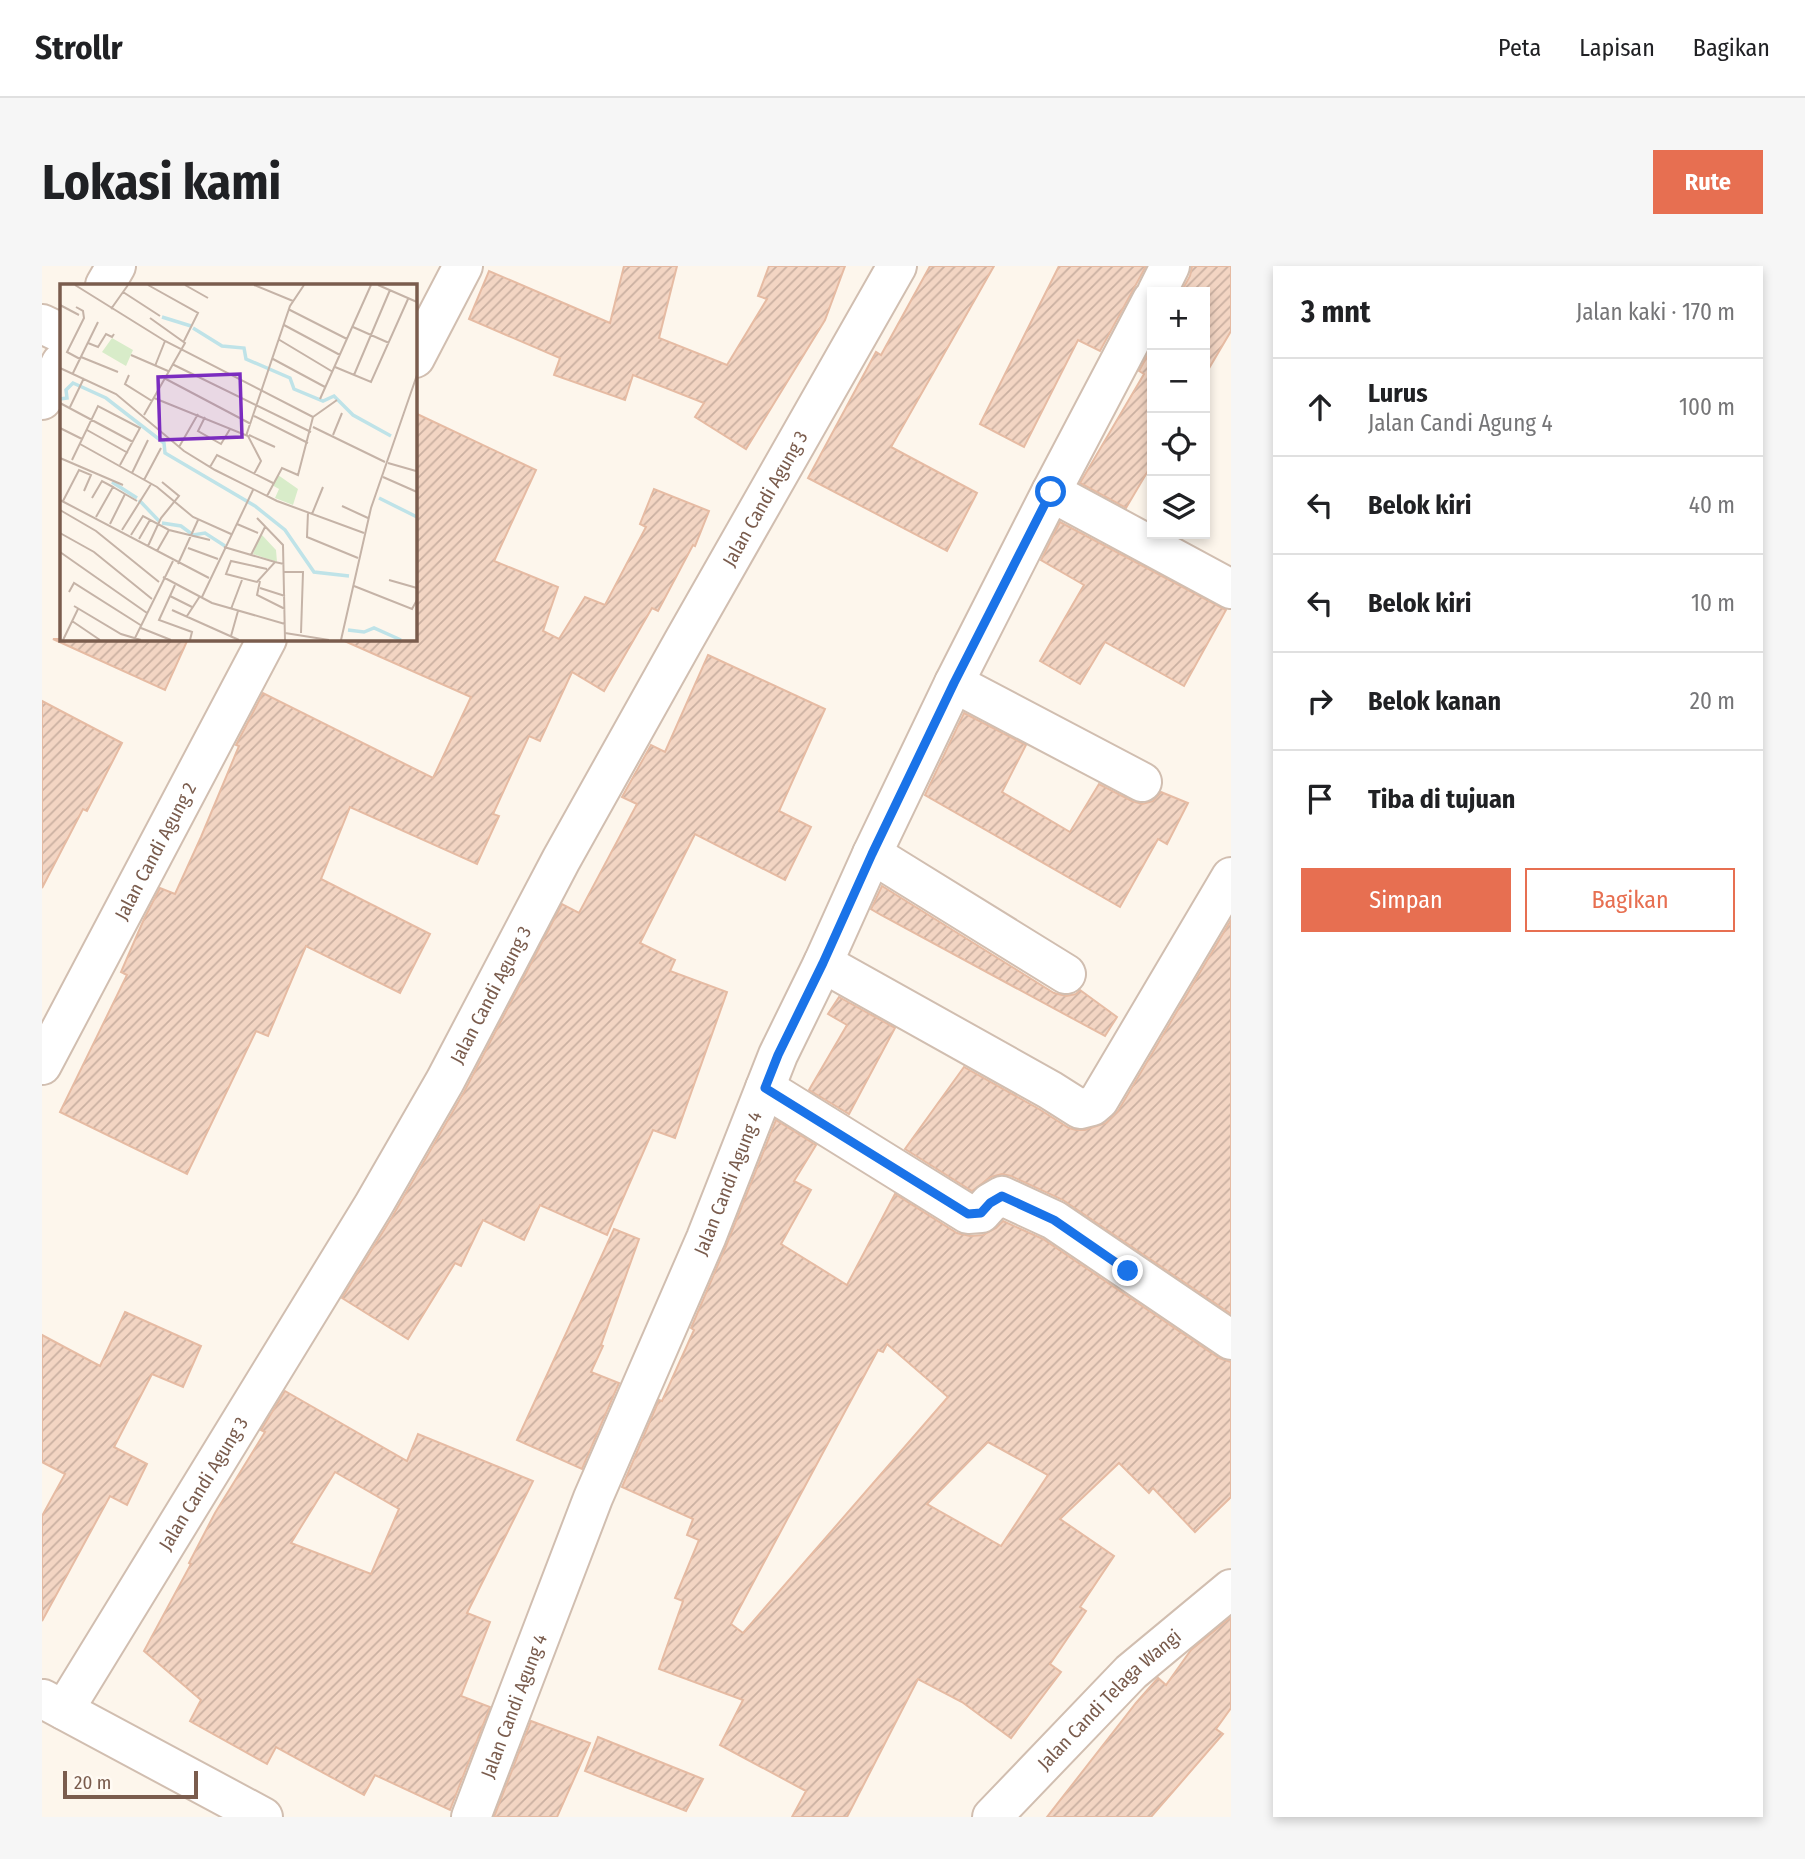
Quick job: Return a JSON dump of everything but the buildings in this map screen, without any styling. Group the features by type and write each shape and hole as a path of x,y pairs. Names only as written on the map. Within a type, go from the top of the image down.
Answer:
{"street":[{"path":"106,284 116,266"},
{"path":"416,356 463,266"},
{"name":"Jalan Candi Agung 3","path":"53,1704 373,1206 445,1081 561,860 897,266"},
{"path":"1160,287 1170,266"},
{"name":"Jalan Candi Agung 4","path":"471,1817 593,1498 706,1238 778,1055 954,683 1147,310"},
{"path":"42,324 60,333"},
{"path":"42,400 60,365"},
{"path":"1051,492 1231,589"},
{"name":"Jalan Candi Agung 2","path":"42,1065 266,640"},
{"path":"954,683 1142,782"},
{"path":"872,854 1066,974"},
{"path":"823,963 1080,1109 1093,1106 1099,1100 1231,877"},
{"path":"765,1088 968,1214 981,1213 990,1203 1002,1196 1054,1220 1231,1340"},
{"name":"Jalan Candi Telaga Wangi","path":"992,1817 1131,1672 1231,1589"},
{"path":"53,1704 263,1817"}],"route":[{"path":"1051,492 954,683 778,1055 765,1088 968,1214 981,1213 990,1203 1002,1196 1054,1220 1128,1271"}]}
